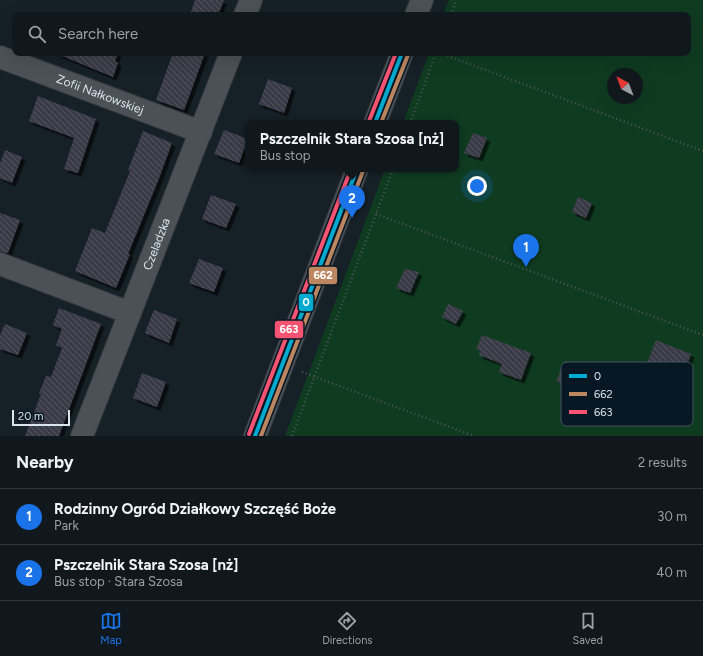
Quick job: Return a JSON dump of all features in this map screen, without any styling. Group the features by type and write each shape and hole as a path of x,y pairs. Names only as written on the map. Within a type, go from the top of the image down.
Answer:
{"street":[{"path":"246,12 251,0"},
{"path":"417,12 422,0"},
{"name":"Czeladzka","path":"82,436 230,56"},
{"path":"376,120 401,56"},
{"name":"Zofii Nałkowskiej","path":"0,57 201,132"},
{"path":"255,436 356,172"},
{"path":"0,264 130,314"}],"path":[{"path":"452,12 456,0"},
{"path":"411,120 435,56"},
{"path":"448,56 703,150"},
{"path":"292,436 392,172"},
{"path":"376,214 703,336"},
{"path":"314,377 474,436"}],"green space":[{"path":"449,0 703,0 703,436 285,436 384,172 459,172 459,120 404,120 428,56 691,56 691,12 444,12"}],"building":[{"path":"195,0 224,0 219,12 191,12"},
{"path":"62,56 117,56 115,61 118,63 113,77"},
{"path":"172,56 204,56 184,110 156,100"},
{"path":"268,79 292,88 284,113 259,104"},
{"path":"38,96 96,119 78,173 64,169 74,138 29,121"},
{"path":"224,130 245,138 245,147 239,163 214,154"},
{"path":"143,131 172,143 116,288 75,271 92,228 105,233 130,171 128,170"},
{"path":"473,133 487,138 479,158 464,153"},
{"path":"5,150 22,157 12,183 0,178 0,164"},
{"path":"211,195 236,204 226,228 202,219"},
{"path":"578,197 592,203 586,218 572,212"},
{"path":"0,213 20,220 8,253 0,252"},
{"path":"199,259 223,268 214,292 189,283"},
{"path":"405,269 419,272 410,293 396,288"},
{"path":"448,304 463,311 456,324 442,317"},
{"path":"59,308 101,324 59,436 25,436 41,394 39,393 46,376 51,377 62,348 56,345 62,329 53,325"},
{"path":"154,310 177,319 169,343 145,333"},
{"path":"5,324 27,333 18,355 0,349 0,335"},
{"path":"482,335 531,353 521,380 499,372 502,364 479,355 480,351 476,349"},
{"path":"656,340 691,354 688,362 648,362"},
{"path":"561,370 561,384 556,381"},
{"path":"142,373 166,382 157,407 133,398"}],"transit line":[{"name":"663","path":"369,120 395,56"},
{"name":"0","path":"376,120 401,56"},
{"name":"662","path":"382,120 408,56"},
{"name":"663","path":"249,434 350,172"},
{"name":"0","path":"255,436 356,172"},
{"name":"662","path":"261,436 363,172"}],"place":[{"name":"Pszczelnik Stara Szosa [nż]","path":"352,218"},
{"name":"Rodzinny Ogród Działkowy Szczęść Boże","path":"526,267"}]}
